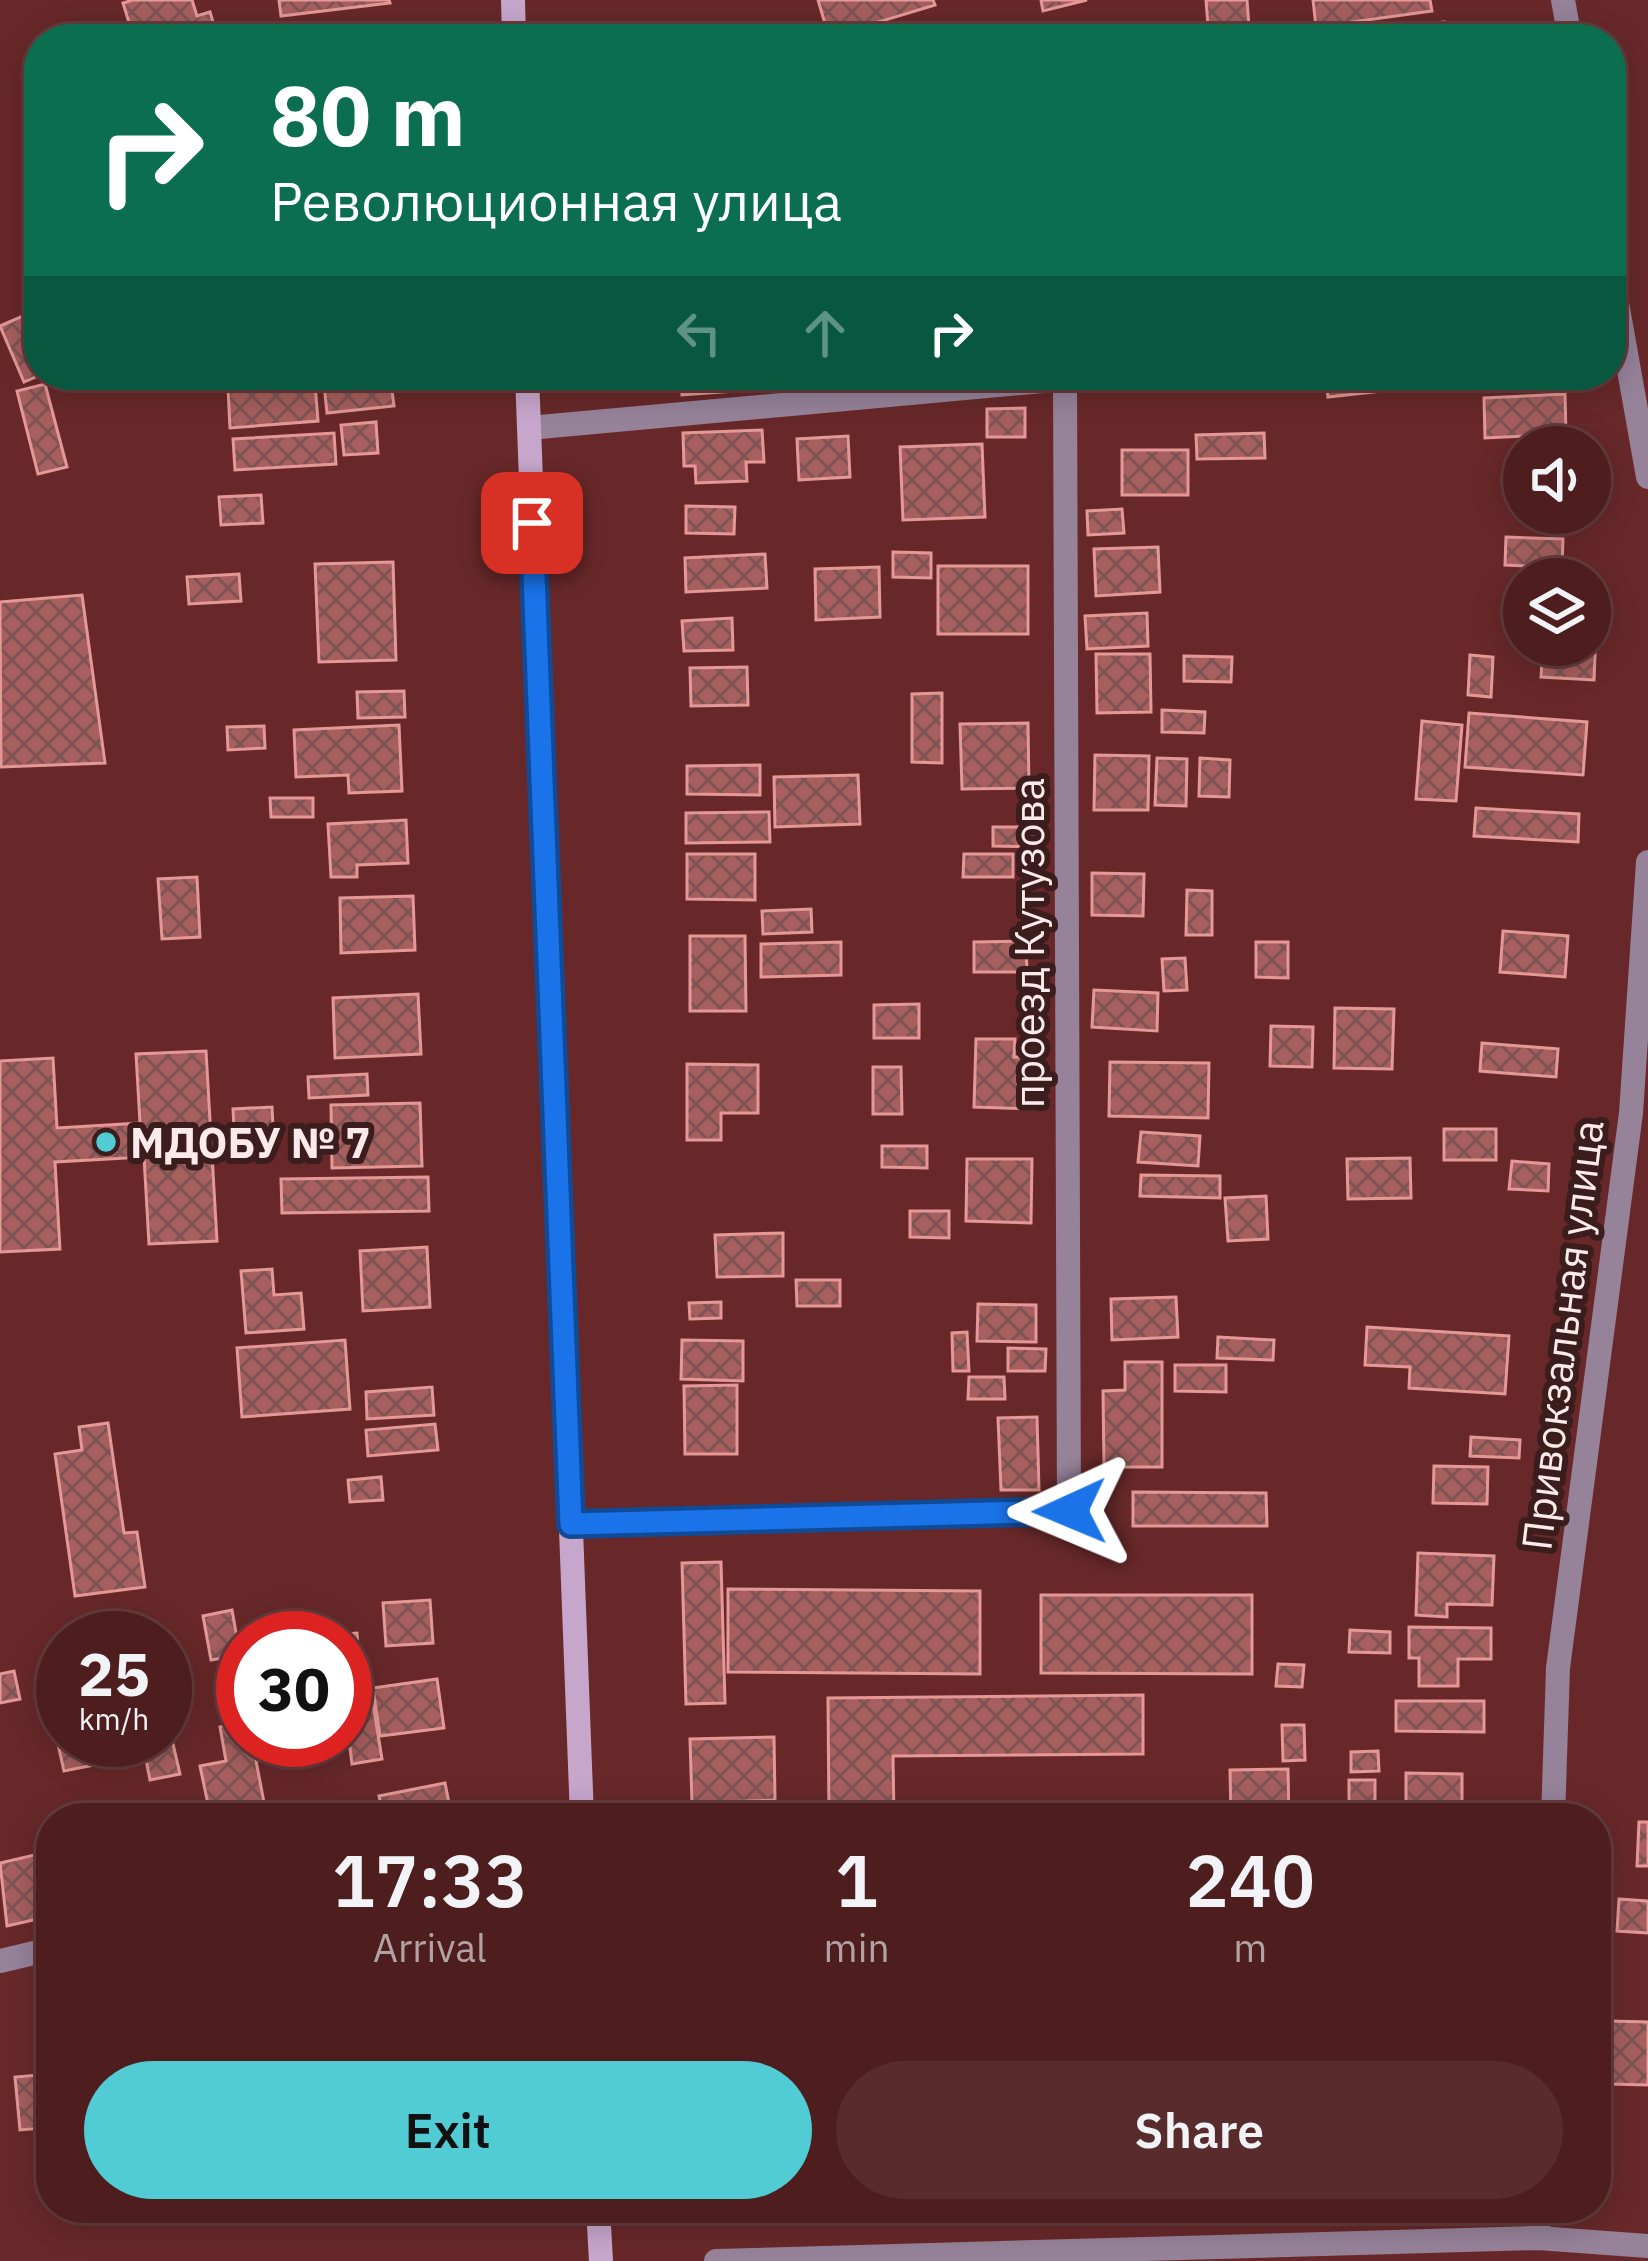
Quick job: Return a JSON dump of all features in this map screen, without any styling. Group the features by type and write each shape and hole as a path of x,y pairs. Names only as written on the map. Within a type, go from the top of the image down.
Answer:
{"street":[{"path":"1626,353 1648,477"},
{"path":"528,390 580,1803"},
{"path":"529,428 928,390"},
{"name":"проезд Кутузова","path":"571,1524 1070,1511 1065,390"},
{"name":"Привокзальная улица","path":"1554,1803 1558,1668 1631,1113 1648,862"},
{"path":"0,1961 36,1953"},
{"path":"599,2223 601,2261"},
{"path":"1538,2223 1538,2238"},
{"path":"716,2261 974,2258 1538,2238 1620,2253 1648,2246"}],"building":[{"path":"192,0 197,16 210,12 214,24 129,24 123,3"},
{"path":"279,0 389,0 390,3 281,16"},
{"path":"818,0 933,0 935,5 872,24 825,24"},
{"path":"1041,0 1087,0 1043,11"},
{"path":"1206,0 1247,0 1249,24 1208,24"},
{"path":"1313,0 1430,0 1432,11 1338,24 1316,24"},
{"path":"24,316 24,382 0,326"},
{"path":"47,390 67,467 38,474 17,391"},
{"path":"228,390 316,390 318,421 230,428"},
{"path":"325,390 392,390 394,406 327,413"},
{"path":"682,390 748,390 682,395"},
{"path":"1327,390 1392,390 1328,397"},
{"path":"1565,394 1566,426 1503,426 1503,437 1485,438 1484,398"},
{"path":"1025,408 1025,437 987,437 987,409"},
{"path":"376,422 378,453 344,455 341,425"},
{"path":"762,430 764,462 746,462 747,481 696,483 695,466 684,466 683,433"},
{"path":"334,433 336,464 235,470 233,439"},
{"path":"1264,433 1265,458 1197,459 1196,435"},
{"path":"848,436 850,477 799,480 797,439"},
{"path":"982,444 985,517 903,520 900,447"},
{"path":"1122,450 1188,450 1188,495 1122,495"},
{"path":"261,495 263,523 221,525 219,497"},
{"path":"686,506 735,507 734,534 686,533"},
{"path":"1122,509 1124,533 1088,535 1087,511"},
{"path":"1506,537 1563,539 1562,558 1505,558"},
{"path":"1158,547 1160,592 1096,596 1094,549"},
{"path":"893,552 931,553 931,578 893,577"},
{"path":"765,554 767,588 686,592 685,558"},
{"path":"393,562 396,660 319,662 315,564"},
{"path":"938,566 1028,566 1028,634 938,634"},
{"path":"879,567 880,617 816,620 815,569"},
{"path":"239,574 241,601 189,604 187,577"},
{"path":"82,595 105,763 1,767 0,602"},
{"path":"1147,613 1148,646 1087,649 1085,616"},
{"path":"732,618 733,650 684,651 682,621"},
{"path":"1096,654 1150,654 1151,712 1097,713"},
{"path":"1470,655 1493,657 1491,697 1468,695"},
{"path":"1184,656 1232,657 1231,682 1184,681"},
{"path":"1542,666 1595,666 1594,680 1541,677"},
{"path":"747,667 748,705 691,706 690,668"},
{"path":"404,691 405,717 358,718 357,692"},
{"path":"942,693 942,763 912,762 912,694"},
{"path":"1162,710 1205,712 1204,733 1162,732"},
{"path":"1469,713 1587,722 1583,775 1465,767"},
{"path":"1422,721 1462,725 1456,801 1416,799"},
{"path":"1028,723 1029,788 962,789 960,724"},
{"path":"399,725 402,791 349,793 348,775 296,777 294,730"},
{"path":"264,726 265,748 228,750 227,727"},
{"path":"1095,755 1149,756 1148,810 1094,810"},
{"path":"1157,758 1187,759 1186,806 1155,805"},
{"path":"1200,758 1230,760 1229,797 1199,796"},
{"path":"760,765 760,795 687,794 687,766"},
{"path":"858,775 860,824 775,827 774,777"},
{"path":"270,798 313,798 313,817 271,817"},
{"path":"1476,808 1579,814 1578,842 1474,836"},
{"path":"769,812 770,842 686,843 686,813"},
{"path":"406,820 408,863 357,865 357,877 331,877 328,824"},
{"path":"993,827 1038,827 1038,847 993,846"},
{"path":"687,854 755,854 755,900 687,899"},
{"path":"964,854 1013,854 1013,877 963,877"},
{"path":"1092,873 1144,874 1143,916 1092,915"},
{"path":"197,877 200,937 162,939 158,879"},
{"path":"1187,890 1212,891 1212,935 1186,935"},
{"path":"413,896 415,950 341,953 340,898"},
{"path":"811,909 812,932 763,934 762,911"},
{"path":"1503,931 1568,936 1565,977 1500,972"},
{"path":"690,936 745,936 746,1011 690,1011"},
{"path":"1026,941 1027,972 974,972 974,942"},
{"path":"841,942 841,975 761,977 761,944"},
{"path":"1256,942 1288,942 1288,978 1256,977"},
{"path":"1185,958 1187,990 1164,991 1162,959"},
{"path":"1094,990 1158,993 1157,1031 1092,1027"},
{"path":"418,994 421,1054 335,1058 333,998"},
{"path":"919,1004 919,1038 874,1038 874,1005"},
{"path":"1335,1008 1394,1009 1392,1069 1334,1068"},
{"path":"1271,1026 1313,1027 1312,1067 1270,1066"},
{"path":"976,1039 1015,1039 1014,1057 1034,1057 1033,1109 974,1107"},
{"path":"1482,1043 1558,1049 1556,1077 1480,1071"},
{"name":"МДОБУ № 7","path":"206,1051 217,1241 149,1244 144,1157 55,1162 60,1249 0,1252 0,1061 53,1058 57,1128 140,1123 136,1054"},
{"path":"1110,1062 1209,1063 1208,1118 1109,1116"},
{"path":"687,1064 758,1065 758,1113 721,1113 721,1140 687,1140"},
{"path":"873,1067 901,1067 902,1114 873,1114"},
{"path":"367,1074 368,1095 309,1098 308,1077"},
{"path":"420,1103 422,1166 332,1168 331,1105"},
{"path":"272,1107 274,1147 235,1148 233,1109"},
{"path":"1444,1129 1496,1129 1496,1160 1444,1160"},
{"path":"1141,1132 1200,1136 1198,1166 1138,1162"},
{"path":"882,1146 927,1146 927,1168 882,1167"},
{"path":"1410,1158 1411,1198 1348,1199 1347,1159"},
{"path":"967,1159 1032,1159 1031,1223 966,1221"},
{"path":"1512,1161 1549,1164 1548,1191 1509,1189"},
{"path":"1141,1175 1220,1176 1220,1198 1140,1196"},
{"path":"428,1177 429,1211 282,1213 281,1179"},
{"path":"1266,1196 1268,1239 1228,1241 1225,1198"},
{"path":"910,1211 949,1211 949,1238 910,1237"},
{"path":"783,1233 783,1276 717,1277 715,1235"},
{"path":"427,1247 430,1307 363,1311 360,1251"},
{"path":"272,1269 274,1295 301,1293 304,1329 246,1333 241,1271"},
{"path":"796,1280 840,1280 840,1306 797,1306"},
{"path":"1176,1297 1178,1337 1112,1340 1111,1299"},
{"path":"721,1302 721,1318 690,1319 689,1303"},
{"path":"978,1304 1036,1305 1036,1342 977,1341"},
{"path":"1367,1327 1509,1336 1505,1394 1409,1388 1410,1367 1365,1365"},
{"path":"967,1332 969,1371 953,1371 952,1333"},
{"path":"1218,1337 1274,1340 1273,1360 1217,1358"},
{"path":"345,1340 350,1409 242,1417 237,1348"},
{"path":"682,1340 743,1341 743,1381 681,1379"},
{"path":"1008,1348 1046,1349 1045,1371 1008,1371"},
{"path":"1125,1362 1162,1362 1162,1467 1104,1467 1103,1391 1125,1390"},
{"path":"1175,1365 1226,1365 1226,1392 1175,1391"},
{"path":"969,1377 1004,1377 1005,1399 968,1399"},
{"path":"737,1385 737,1454 685,1454 684,1386"},
{"path":"432,1387 434,1415 367,1419 366,1392"},
{"path":"1037,1417 1039,1490 1001,1490 998,1418"},
{"path":"108,1423 124,1533 137,1532 145,1587 75,1596 55,1454 82,1450 79,1427"},
{"path":"435,1424 438,1450 368,1456 366,1430"},
{"path":"1471,1437 1520,1440 1519,1458 1470,1456"},
{"path":"1434,1466 1488,1467 1487,1504 1433,1503"},
{"path":"381,1477 383,1500 350,1502 348,1480"},
{"path":"1133,1492 1266,1493 1267,1526 1133,1526"},
{"path":"1418,1553 1494,1556 1492,1605 1447,1604 1447,1617 1416,1615"},
{"path":"721,1562 725,1703 686,1704 682,1563"},
{"path":"728,1589 980,1591 980,1674 728,1672"},
{"path":"1041,1595 1252,1595 1252,1674 1041,1673"},
{"path":"430,1600 433,1643 386,1646 383,1603"},
{"path":"216,1613 216,1659 211,1660 203,1616"},
{"path":"1409,1627 1491,1628 1491,1659 1458,1659 1458,1686 1419,1686 1419,1658 1409,1658"},
{"path":"1350,1630 1390,1632 1390,1653 1349,1652"},
{"path":"1278,1664 1304,1665 1302,1687 1276,1686"},
{"path":"14,1671 20,1699 0,1703 0,1674"},
{"path":"437,1679 444,1728 380,1736 373,1688"},
{"path":"1143,1695 1143,1754 893,1756 894,1803 829,1803 828,1698"},
{"path":"1396,1701 1484,1701 1484,1732 1396,1731"},
{"path":"372,1704 382,1759 372,1761"},
{"path":"1282,1725 1304,1725 1305,1760 1283,1761"},
{"path":"774,1737 775,1800 692,1803 690,1739"},
{"path":"1378,1751 1379,1771 1351,1772 1351,1752"},
{"path":"200,1766 257,1767 264,1803 208,1803"},
{"path":"147,1767 178,1767 180,1774 150,1780"},
{"path":"1288,1769 1289,1803 1231,1803 1230,1770"},
{"path":"1406,1773 1462,1774 1462,1803 1406,1803"},
{"path":"1349,1780 1375,1780 1375,1803 1349,1803"},
{"path":"445,1783 449,1803 381,1803 379,1796"},
{"path":"1639,1822 1648,1822 1648,1866 1637,1866"},
{"path":"36,1855 36,1919 7,1926 0,1863"},
{"path":"1619,1899 1648,1901 1648,1933 1617,1931"},
{"path":"1611,2021 1648,2022 1648,2085 1611,2084"},
{"path":"36,2075 36,2129 20,2130 15,2077"}],"place":[{"name":"МДОБУ № 7","path":"106,1142"}],"route":[{"path":"532,523 571,1524 1070,1511"}]}
